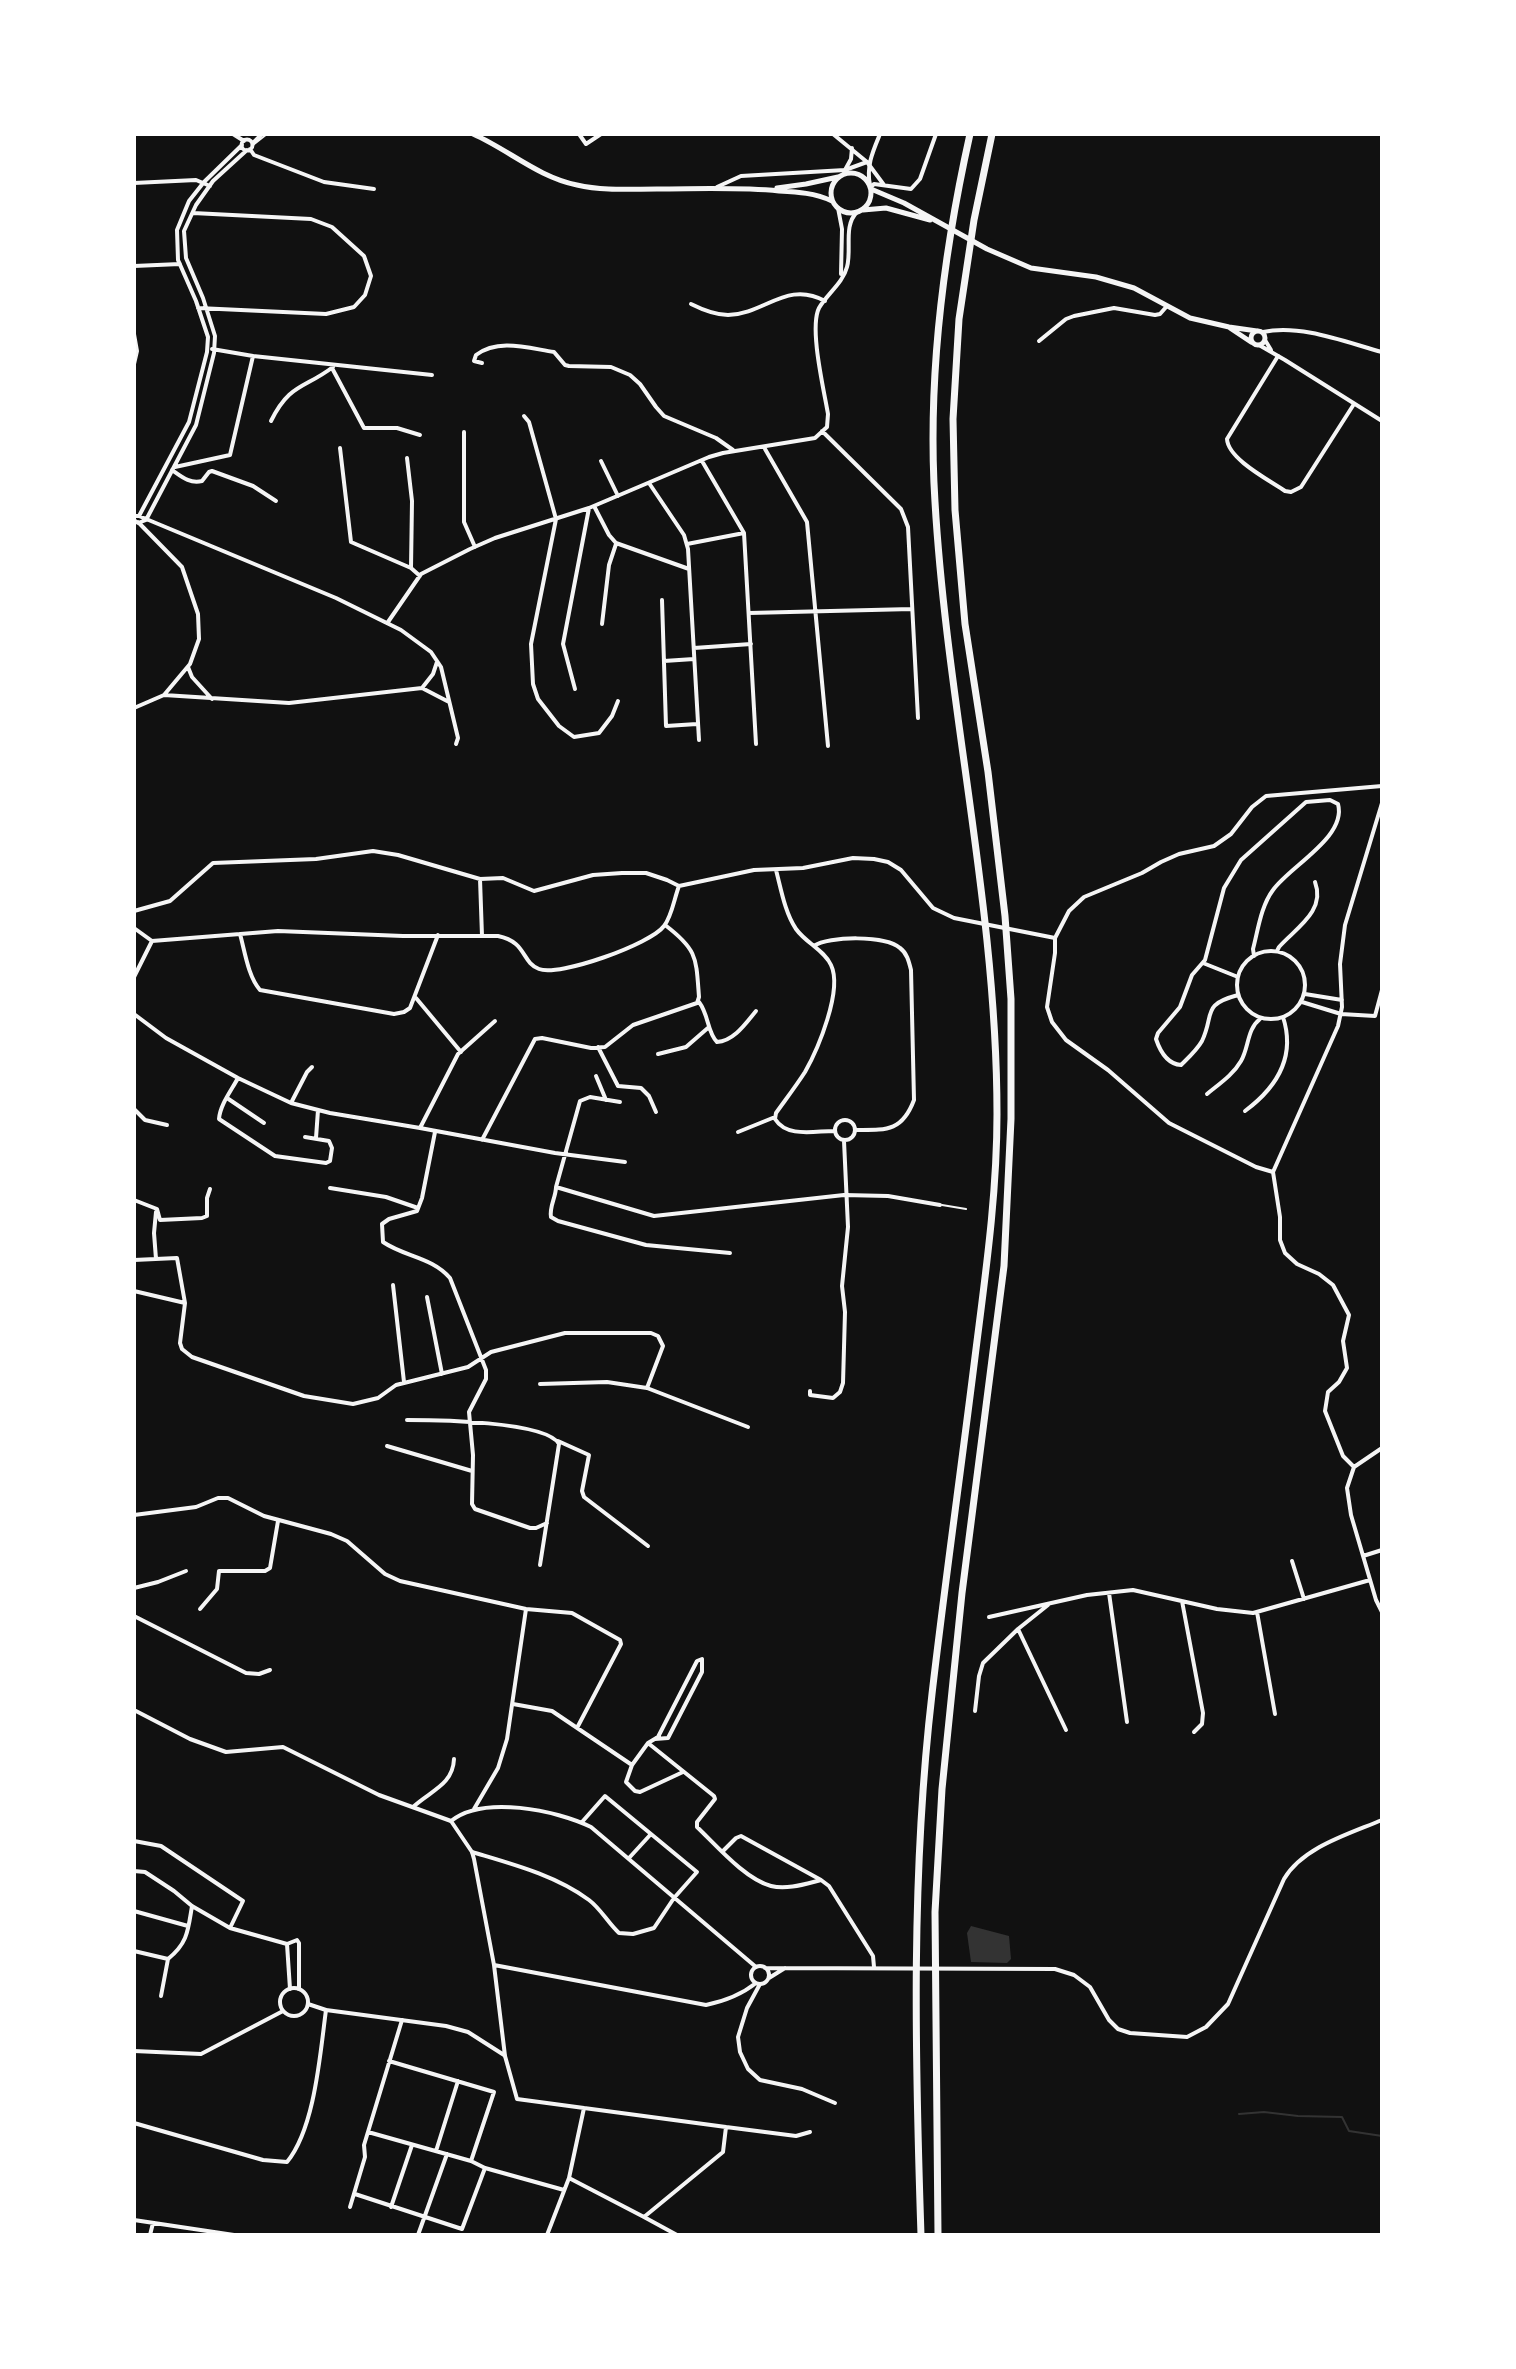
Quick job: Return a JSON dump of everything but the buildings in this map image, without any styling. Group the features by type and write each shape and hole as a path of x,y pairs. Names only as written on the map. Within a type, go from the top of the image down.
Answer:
{"highway":[{"path":"921,2235 915,1959 924,1785 932,1698 987,1268 997,1119 990,971 939,557 933,446 933,390 940,305 970,134"},
{"path":"938,2235 935,1912 942,1789 962,1593 1004,1266 1011,1119 1011,999 1005,916 988,772 965,624 955,510 953,419 959,319 974,220 992,134"}],"main road":[{"path":"473,134 547,175 577,185 615,190 764,189 818,194 847,213 886,208 939,222"},
{"path":"832,201 832,187 843,174"},
{"path":"764,189 858,174 870,187 987,249 1031,268 1096,277 1134,288 1190,318 1260,331"},
{"path":"860,211 871,199 870,187"},
{"path":"1229,327 1255,344"},
{"path":"1255,344 1265,340 1260,331"},
{"path":"1255,344 1252,334 1260,331"}],"street":[{"path":"233,134 248,145 254,155 324,182 374,189"},
{"path":"144,529 196,425 214,349 215,336 186,258 184,231 210,186 248,145 254,134"},
{"path":"136,519 189,422 207,348 208,337 180,264 177,230 189,201 204,182 264,134"},
{"path":"579,134 586,144 601,134"},
{"path":"833,134 868,162 884,185"},
{"path":"880,134 868,162 870,187 874,184 911,189 920,179 936,134"},
{"path":"843,174 851,159 852,148"},
{"path":"713,189 741,176 843,174 868,162"},
{"path":"134,183 196,180 210,186"},
{"path":"838,208 843,265 840,281"},
{"path":"388,622 420,576 475,547 592,507 702,461 735,451 815,438 827,427 828,414 814,323 820,307 847,269 849,227 852,217 860,211"},
{"path":"192,213 311,219 332,227 364,256 371,276 365,295 354,307 326,314 198,308"},
{"path":"134,266 180,264"},
{"path":"691,304 706,312 727,315 746,312 786,295 803,293 825,301"},
{"path":"1039,341 1074,316 1114,308 1155,315 1167,306"},
{"path":"1260,331 1315,334 1382,352"},
{"path":"134,334 137,351 134,364"},
{"path":"1265,340 1273,352"},
{"path":"482,363 474,361 479,351 502,344 554,352 565,365 576,368 611,367 635,379 664,416 716,438 735,451"},
{"path":"1255,344 1273,352 1382,421"},
{"path":"207,348 334,366 432,375"},
{"path":"173,469 230,455 253,356"},
{"path":"1278,356 1227,439 1227,445 1236,457 1285,491 1291,492 1301,487 1354,404"},
{"path":"271,421 281,402 296,387 334,366"},
{"path":"334,366 364,428 397,428 420,435"},
{"path":"524,416 529,422 556,519 531,644 533,684 538,699 559,726 574,737 599,733 612,716 618,701"},
{"path":"822,431 901,509 908,527 918,718"},
{"path":"464,432 464,522 475,547"},
{"path":"340,448 351,542 411,568 420,576"},
{"path":"764,448 807,522 828,746"},
{"path":"407,458 412,501 411,568"},
{"path":"601,461 618,496"},
{"path":"702,461 744,533 756,744"},
{"path":"173,469 185,479 198,482 212,471 253,486 276,501"},
{"path":"649,483 684,535 686,544 699,740"},
{"path":"592,507 616,543 689,569"},
{"path":"575,689 563,644 592,507"},
{"path":"136,519 270,570 388,622 431,652 441,667 458,738 456,744"},
{"path":"134,708 164,695 188,667 199,639 198,614 182,567 136,519"},
{"path":"686,544 744,533"},
{"path":"602,624 609,565 616,543"},
{"path":"662,600 666,726 698,724"},
{"path":"749,613 912,609"},
{"path":"693,648 751,644"},
{"path":"664,661 694,659"},
{"path":"422,688 438,662"},
{"path":"188,667 192,677 212,699"},
{"path":"164,695 289,703 422,688 449,702"},
{"path":"1273,1172 1256,1167 1169,1123 1108,1070 1066,1040 1052,1022 1047,1007 1055,938 1069,911 1084,897 1179,854 1214,846 1231,834 1252,807 1266,796 1382,786"},
{"path":"1238,995 1222,999 1212,1006 1202,1041 1181,1065 1173,1064 1165,1057 1156,1039 1158,1033 1180,1007 1192,975 1203,963 1224,888 1241,860 1306,802 1330,800 1338,804 1339,816 1335,827 1274,888 1266,901 1253,949 1254,956"},
{"path":"1354,1467 1343,1456 1325,1411 1328,1392 1339,1382 1347,1368 1343,1341 1349,1315 1333,1285 1319,1274 1297,1264 1285,1253 1280,1240 1273,1172 1338,1026 1345,925 1382,803"},
{"path":"134,911 170,901 213,863 316,859 373,851 398,855 480,879 503,878 534,891 593,875 646,873 679,886 754,870 803,868 853,858 888,862 901,870 933,908 954,918 1055,938"},
{"path":"776,870 784,903 796,929 826,956 833,967 835,981 828,1019 806,1069 775,1117 780,1127 788,1132 834,1131"},
{"path":"480,879 482,936"},
{"path":"1277,951 1310,916 1319,891 1315,882"},
{"path":"134,928 152,941 278,931 498,936 512,939 536,968 550,971 617,953 651,938 665,925 679,886"},
{"path":"665,925 692,949 696,959 698,1001 706,1011 712,1037 717,1042 724,1042 742,1028 756,1011"},
{"path":"240,934 252,978 260,990 394,1014 410,1008 416,998 438,935"},
{"path":"814,946 833,939 890,942 902,948 909,960 914,1100 909,1114 897,1126 885,1130 855,1130"},
{"path":"134,977 152,941"},
{"path":"1277,951 1289,955 1299,964 1305,977 1305,994 1291,1014 1275,1020 1260,1019 1248,1012 1239,1000 1236,988 1238,977 1247,960 1259,952 1277,951"},
{"path":"1203,963 1238,977"},
{"path":"1302,1002 1341,1014 1375,1016 1382,990"},
{"path":"1305,994 1342,1000"},
{"path":"416,998 461,1052"},
{"path":"482,1140 535,1039 591,1048 605,1047 633,1025 691,1007 698,1001"},
{"path":"134,1014 166,1038 291,1103 435,1132 625,1162"},
{"path":"1245,1111 1273,1086 1284,1065 1288,1043 1283,1017"},
{"path":"1207,1094 1237,1067 1255,1023 1260,1019"},
{"path":"420,1128 461,1052 495,1021"},
{"path":"658,1054 686,1047 709,1027"},
{"path":"598,1047 618,1086 641,1088 649,1096 656,1112"},
{"path":"291,1103 312,1067"},
{"path":"596,1076 606,1100"},
{"path":"238,1078 219,1119 275,1156 330,1161 329,1141 305,1137"},
{"path":"620,1102 590,1097 580,1101 564,1154 551,1217 646,1245 730,1253"},
{"path":"227,1098 264,1123"},
{"path":"134,1109 145,1120 167,1125"},
{"path":"316,1138 318,1110"},
{"path":"738,1132 775,1117"},
{"path":"834,1131 837,1123 850,1121 855,1130 853,1136 844,1141"},
{"path":"834,1131 844,1141"},
{"path":"435,1132 417,1211 382,1224 383,1242 397,1251 442,1268 450,1278 483,1357 486,1379 469,1412 472,1504 475,1509 530,1528 547,1523"},
{"path":"810,1391 810,1395 833,1398 840,1392 843,1383 845,1312 842,1286 848,1227 844,1141"},
{"path":"556,1187 654,1216 847,1195 888,1196 940,1205"},
{"path":"330,1188 386,1197 418,1208"},
{"path":"157,1209 160,1220 207,1216 210,1189"},
{"path":"134,1200 157,1209"},
{"path":"156,1259 154,1219 157,1209"},
{"path":"134,1260 177,1258 185,1303 180,1343 192,1357 304,1396 353,1404 378,1398 396,1385 468,1367 491,1352 565,1333 651,1333 658,1336 663,1346 647,1388"},
{"path":"393,1285 404,1383"},
{"path":"134,1291 185,1303"},
{"path":"427,1297 442,1374"},
{"path":"540,1384 607,1382 647,1388 748,1427"},
{"path":"407,1420 470,1421 542,1432 589,1455 582,1491 584,1497 648,1546"},
{"path":"540,1565 558,1441"},
{"path":"387,1446 472,1471"},
{"path":"1382,1448 1354,1467 1347,1488 1351,1515 1382,1612"},
{"path":"134,1515 196,1507 218,1498 228,1498 278,1521 347,1541 385,1574 400,1581 526,1609 572,1613 620,1640 621,1644 577,1728"},
{"path":"200,1609 217,1589 219,1571 265,1571 270,1568 278,1521"},
{"path":"1363,1556 1382,1550"},
{"path":"1292,1561 1304,1599"},
{"path":"134,1588 186,1571"},
{"path":"989,1617 1133,1590 1217,1609 1257,1612 1370,1580"},
{"path":"1109,1593 1127,1722"},
{"path":"1182,1600 1203,1713 1202,1724 1194,1732"},
{"path":"975,1711 983,1663 1049,1604"},
{"path":"474,1809 498,1768 507,1739 526,1609"},
{"path":"1257,1612 1275,1714"},
{"path":"134,1616 246,1673 259,1674 270,1670"},
{"path":"1018,1629 1066,1730"},
{"path":"657,1738 697,1661 702,1659 702,1672 668,1738 657,1738 648,1743 632,1765 626,1782 640,1792 683,1772"},
{"path":"513,1704 552,1711 632,1765"},
{"path":"134,1710 190,1739 226,1752 283,1747 379,1795 451,1821 472,1852 494,1965 505,2056 517,2099 796,2136 810,2132"},
{"path":"648,1743 714,1796 697,1822 697,1827 757,1880 773,1887 819,1879"},
{"path":"413,1807 448,1780 454,1759"},
{"path":"472,1852 568,1886 592,1902 619,1933 633,1934 654,1928 674,1898 697,1872 605,1796 582,1822"},
{"path":"451,1821 474,1809 517,1808 582,1822 629,1858 756,1967 1055,1969 1065,1971 1090,1987 1109,2020 1118,2029 1136,2034 1187,2037 1206,2027 1228,2004 1284,1879 1294,1865 1314,1851 1382,1820"},
{"path":"629,1858 651,1834"},
{"path":"723,1851 741,1836 829,1886 873,1956 874,1967"},
{"path":"134,1841 161,1846 243,1901 230,1928"},
{"path":"803,1884 808,1878 805,1870"},
{"path":"134,1871 145,1872 192,1906 230,1928 287,1944 291,1941 299,1943 299,1989"},
{"path":"161,1996 168,1959 185,1942 192,1906"},
{"path":"134,1911 188,1926"},
{"path":"287,1944 290,1989"},
{"path":"134,1960 135,1951 168,1959"},
{"path":"494,1965 706,2005 746,1992 787,1967"},
{"path":"756,1967 751,1974 758,1984"},
{"path":"765,1968 769,1978"},
{"path":"758,1984 738,2037 740,2052 748,2069 760,2080 802,2089 835,2103"},
{"path":"290,1989 299,1989 307,1996 306,2011 297,2016 288,2015 283,2011 281,1997 290,1989"},
{"path":"308,2004 326,2010 468,2032 505,2056"},
{"path":"134,2123 263,2160 287,2162 295,2152 313,2100 326,2010"},
{"path":"134,2051 201,2054 283,2011"},
{"path":"350,2207 365,2157 364,2145 402,2020"},
{"path":"389,2061 494,2092 471,2161"},
{"path":"436,2151 458,2081"},
{"path":"547,2235 569,2178 584,2108"},
{"path":"644,2217 723,2152 726,2127"},
{"path":"368,2132 564,2190"},
{"path":"391,2207 412,2144"},
{"path":"418,2235 447,2154"},
{"path":"354,2194 462,2229 485,2168"},
{"path":"569,2178 677,2235"},
{"path":"134,2220 234,2235"},
{"path":"150,2235 153,2223"}],"lane":[{"path":"940,1205 966,1209"}],"shaded area":[{"path":"971,1926 1009,1936 1011,1959 1007,1963 971,1962 967,1933"}],"waterway":[{"path":"1239,2114 1264,2112 1342,2117 1349,2131 1382,2136"}]}
